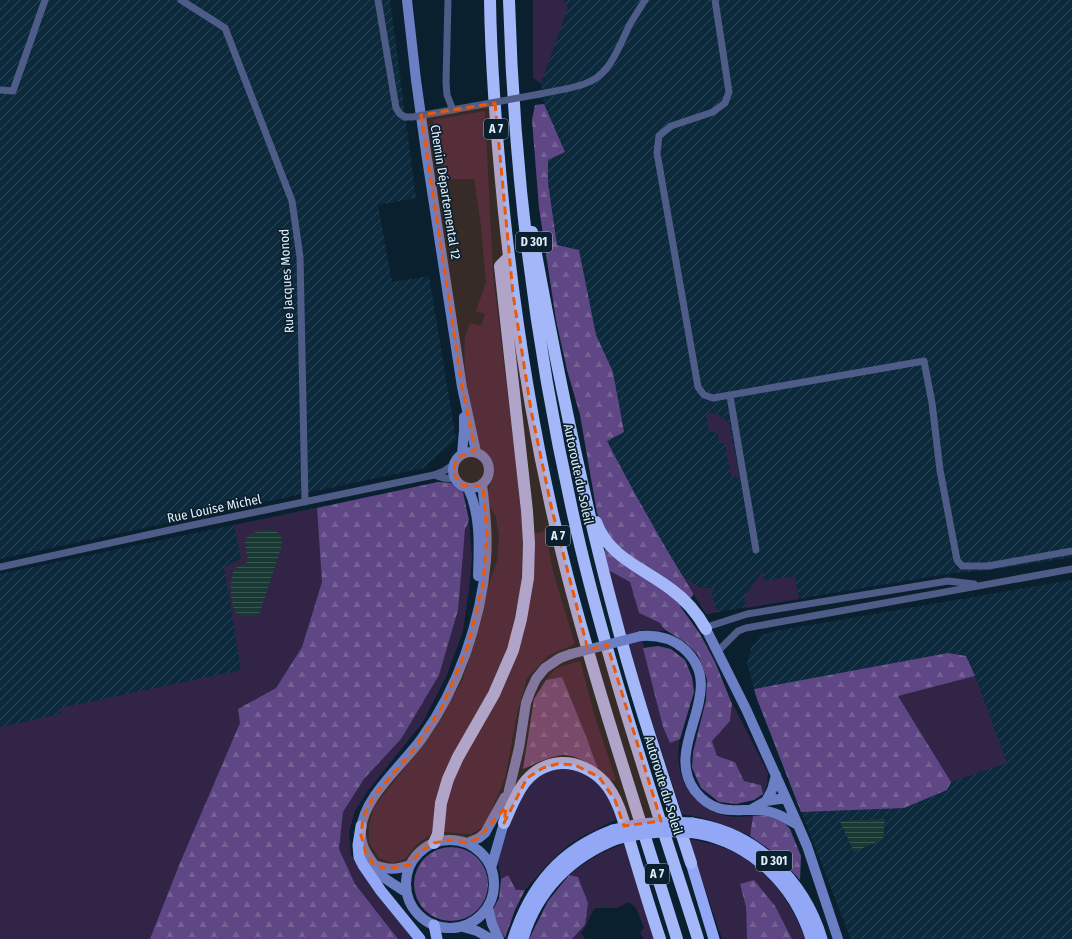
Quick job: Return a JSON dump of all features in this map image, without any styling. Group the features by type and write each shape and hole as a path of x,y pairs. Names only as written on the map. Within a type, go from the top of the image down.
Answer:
{"highway":[{"name":"A 7","path":"490,0 497,142 517,322 531,410 544,475 568,576 597,680 677,939"},
{"name":"Autoroute du Soleil","path":"509,0 515,136 526,240 538,328 559,448 592,593 615,673 698,939"},
{"name":"D 301","path":"515,136 553,348 581,476"},
{"path":"434,843 438,834 440,803 444,788 458,757 487,707 507,666 517,636 525,597 529,558 527,511 500,266 509,257"},
{"path":"581,476 587,486 598,527 608,544 621,556 682,597 696,612 706,629"},
{"path":"581,476 599,557 628,662 714,939"},
{"path":"504,823 520,786 531,774 557,764 566,763 584,768 594,774 607,786 618,808 660,939"},
{"path":"361,826 358,845 359,857 363,865 381,891 420,939"},
{"name":"D 301","path":"694,828 735,846 753,857 780,880 797,905 811,939"},
{"name":"D 301","path":"512,939 523,910 533,892 550,871 579,846 601,834 678,831 694,828 716,828 737,836 751,843 773,860 791,879 805,900 816,921 822,939"},
{"name":"D 301","path":"523,939 537,905 557,878 576,861 615,834"},
{"path":"434,926 437,939"}],"main road":[{"name":"Chemin Départemental 12","path":"407,0 417,87 462,387"},
{"path":"462,387 476,452"},
{"path":"462,387 464,430 462,454"},
{"path":"476,452 483,456 488,462 489,470 487,478 482,484 476,488 468,488 461,485 455,479 453,465 457,458 462,454 476,452"},
{"path":"407,893 382,876 368,857 364,850 361,826 366,810 373,798 413,750 442,707 460,668 484,583 487,535 482,484"},
{"path":"468,488 473,499 478,527 479,548 475,619"},
{"path":"706,629 741,697 788,801 807,846 838,939"},
{"path":"491,868 504,823 509,790 518,756 526,703 532,687 539,675 545,668 560,658 641,636 660,637 674,642 690,655 699,671 701,684 700,702 688,741 685,757 686,771 692,786 702,798 716,806 732,811 750,810 771,812 798,825"},
{"path":"766,801 772,790 776,775"},
{"path":"466,843 482,836 488,830 509,790"},
{"path":"750,810 766,801 788,801"},
{"path":"771,812 788,801"},
{"path":"450,840 466,843 482,853 491,868 494,879 494,891 488,907 477,919 463,927 451,929 434,926 418,915 411,905 407,893 406,879 410,865 420,852 434,843 450,840"},
{"path":"374,865 393,870 410,865"},
{"path":"488,907 492,924 499,939"},
{"path":"463,927 477,931 491,939"}],"street":[{"path":"0,90 13,91 45,0"},
{"name":"Rue Jacques Monod","path":"181,0 225,28 292,201 300,257 305,502"},
{"path":"378,0 396,108 400,114 405,117 413,117 540,94 579,86 592,81 602,74 619,49 630,24 645,0"},
{"path":"448,0 446,82 448,95 453,110"},
{"path":"715,0 729,92 725,103 713,112 671,126 659,136 657,153 698,387 704,396 713,398 924,361 932,403 940,470 957,560 962,566 988,566 1072,551"},
{"path":"730,396 756,550"},
{"name":"Rue Louise Michel","path":"0,567 434,475 453,465"},
{"name":"Rue Louise Michel","path":"434,475 443,478 455,479"},
{"path":"718,650 734,634 746,628 982,584 1072,569"},
{"path":"706,629 710,626 747,614 948,580 982,584"}],"highlighted area":[{"path":"495,103 513,294 531,410 552,510 588,650 607,644 661,821 624,826 615,800 599,777 575,765 557,764 543,768 527,778 504,823 506,807 479,838 467,843 450,840 434,843 420,852 410,865 386,869 374,865 366,854 361,835 363,817 373,797 413,750 442,707 468,645 483,583 487,535 483,487 461,485 453,472 457,458 475,450 462,387 421,115"}],"shaded area":[{"path":"0,0 390,0 416,198 378,205 392,282 429,276 456,439 423,468 0,559"},
{"path":"533,0 1072,0 1072,557 991,570 953,573 706,614 669,555 630,487 606,441 562,275 541,156 536,114 544,104 541,83 533,78"},
{"path":"533,0 564,0 568,8 541,83 533,78"},
{"path":"485,111 493,274 523,534 521,587 509,643 488,693 444,772 436,804 434,824 430,835 416,845 405,859 393,863 379,858 369,843 369,825 374,807 437,726 462,681 480,626 488,587 497,561 499,537 496,517 486,496 494,474 493,462 479,448 477,441 468,390 464,351 466,332 470,323 481,326 485,314 476,311 486,282 481,226 474,179 444,180 433,120"},
{"path":"706,413 719,415 729,423 740,479 731,476 725,443 719,443 718,434 709,431"},
{"path":"438,482 451,483 463,492 469,520 343,812 355,884 398,939 0,939 0,574"},
{"path":"317,508 322,582 302,647 276,688 238,709 240,723 152,939 0,939 0,727 61,714 60,708 241,670 224,567 241,559 234,525"},
{"path":"469,520 472,559 469,590 463,631 447,675 423,722 367,792 355,811 349,832 351,855 360,870 412,939 398,939 355,884 339,849 343,812 364,779 401,739"},
{"path":"263,530 277,532 281,536 282,545 260,612 256,617 241,616 237,614 233,605 231,590 232,576 237,567 246,564 247,554 245,541 253,533"},
{"path":"545,531 553,572 575,644 549,655 527,678 517,714 505,778 488,819 481,828 471,834 444,832 446,802 455,772 510,670 534,534"},
{"path":"608,570 630,582 639,613 660,623 664,629 663,631 640,630 663,727 670,743 680,739 678,751 679,763 685,784 698,802 708,809 719,814 732,817 753,816 750,836 717,822 682,814 628,647"},
{"path":"763,571 765,581 795,576 799,599 746,608 744,597"},
{"path":"683,577 699,587 715,589 711,595 718,612 706,614"},
{"path":"1072,580 1072,939 851,939 757,699 747,663 751,648 762,635 775,631"},
{"path":"580,661 596,720 616,780 610,782 598,769 562,677 546,680 556,668"},
{"path":"975,676 1007,763 951,782 898,696"},
{"path":"732,704 768,773 767,785 763,794 761,785 744,781 735,762 717,757 712,741 730,721"},
{"path":"560,767 572,769 582,773 597,783 608,798 617,819 573,842 551,861 525,890 516,890 508,875 501,879 498,863 513,816 532,780 544,771"},
{"path":"885,819 883,839 854,852 840,821"},
{"path":"688,839 713,844 736,853 762,872 773,883 792,910 805,939 792,939 740,884 746,907 747,939 722,939"},
{"path":"624,844 638,884 654,939 644,939 640,933 644,928 636,908 629,902 617,908 595,908 581,933 585,939 572,939 585,925 569,875 595,857"}],"green space":[{"path":"544,104 565,152 548,160 548,183 557,245 579,250 596,335 613,372 624,432 607,441 648,518 693,593 693,596 680,606 700,634 715,662 732,704 730,721 712,741 717,756 735,762 744,781 761,785 763,794 754,800 736,804 719,802 701,788 692,768 693,752 706,700 707,679 698,655 686,643 664,629 660,623 639,613 630,582 608,570 604,553 608,539 597,513 580,415 567,370 556,320 539,208 532,120 535,105"},
{"path":"438,482 451,483 463,492 469,520 465,530 458,610 439,675 401,739 364,779 343,812 339,849 355,884 398,939 150,939 180,863 240,723 238,709 276,688 302,647 322,582 317,508"},
{"path":"658,646 671,649 685,660 692,677 694,692 680,739 670,743 663,727 643,648"},
{"path":"948,653 966,656 975,676 898,696 951,782 947,790 904,808 801,812 754,689"},
{"path":"562,677 598,769 578,758 560,755 538,762 523,769 534,699 546,680"},
{"path":"753,816 779,817 790,829 801,856 800,880 776,854 750,836"},
{"path":"444,847 458,847 472,853 482,863 488,877 488,891 482,905 472,915 458,921 444,921 430,915 420,905 414,891 414,877 420,863 430,853"},
{"path":"508,875 516,890 525,890 515,910 505,938 492,912 499,898 501,879"},
{"path":"569,875 578,877 588,903 585,925 572,939 529,939 548,901"},
{"path":"754,880 775,906 792,939 747,939 746,907 740,884"}]}
